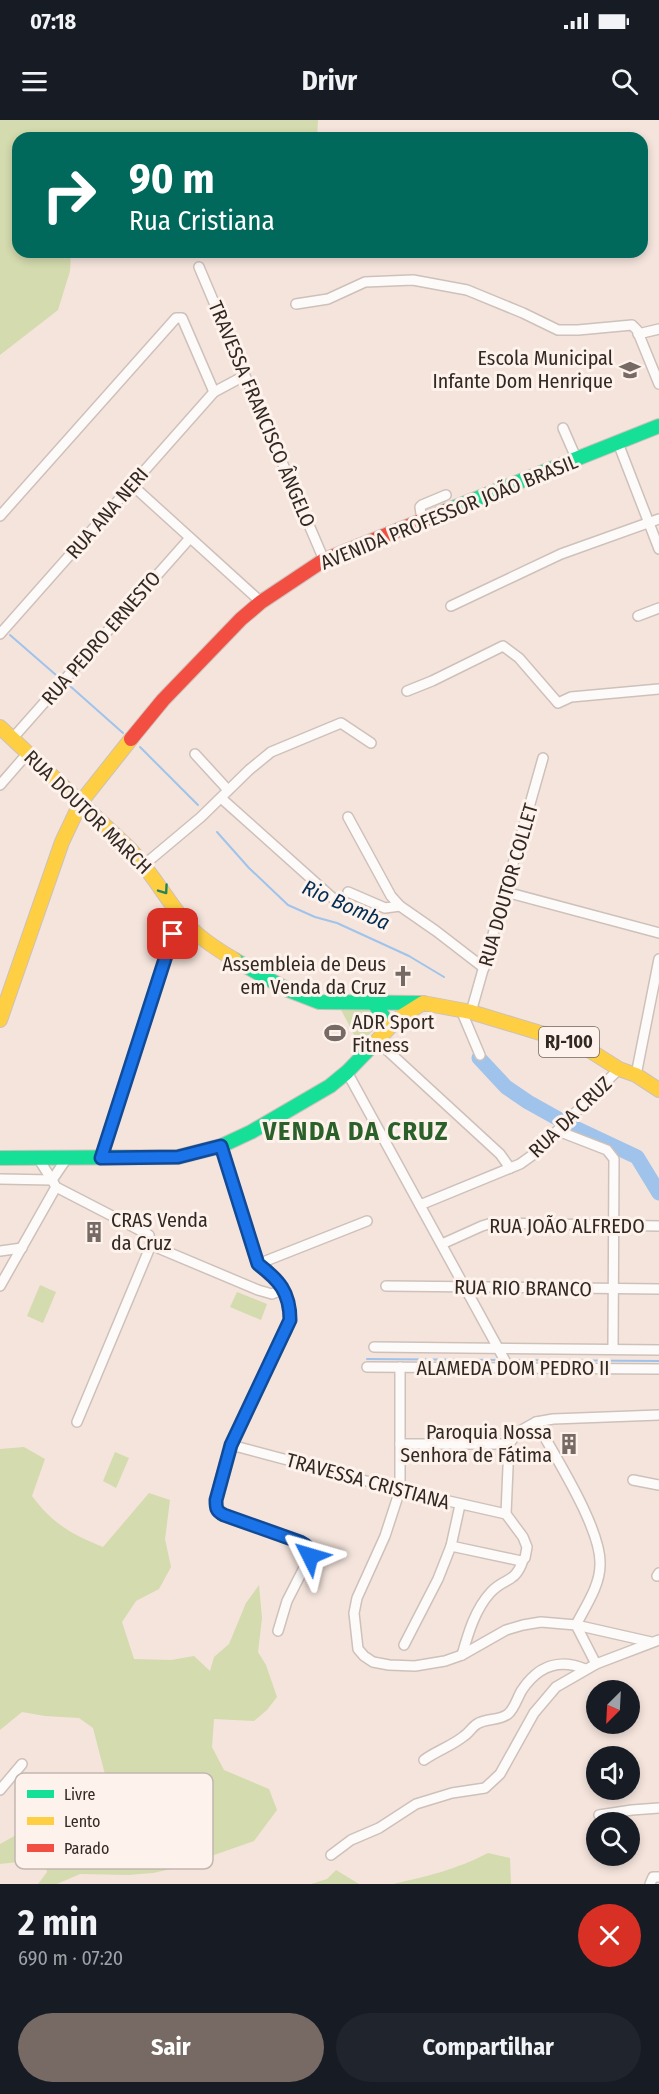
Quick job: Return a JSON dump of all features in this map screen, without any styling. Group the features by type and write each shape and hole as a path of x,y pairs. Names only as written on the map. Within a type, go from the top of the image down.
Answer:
{"main road":[{"name":"AVENIDA PROFESSOR JOÃO BRASIL","path":"0,1020 62,842 81,802 163,700 261,602 324,560 659,426"},
{"name":"RUA DOUTOR MARCH","path":"0,727 145,864 188,925 214,946 289,992 304,999 319,1002 423,1004 466,1011 570,1042 589,1050 619,1069 636,1075 659,1090"},
{"path":"373,1002 382,1013 385,1022 379,1036"},
{"path":"0,1158 178,1157 221,1146 312,1098 347,1072 379,1036 400,1017 423,1004"}],"street":[{"name":"TRAVESSA FRANCISCO ÂNGELO","path":"199,267 324,560"},
{"path":"296,304 328,299 365,282 413,280 467,290 558,330 632,325 638,333 659,384"},
{"path":"1,513 176,318 182,318 214,392"},
{"path":"638,333 659,329"},
{"name":"RUA ANA NERI","path":"0,634 214,392 244,376"},
{"path":"563,428 577,460"},
{"path":"618,443 659,549"},
{"path":"132,485 261,602"},
{"path":"422,520 420,507 446,495"},
{"path":"451,606 561,554 659,519"},
{"name":"RUA PEDRO ERNESTO","path":"12,739 189,538"},
{"path":"638,616 659,608"},
{"path":"407,691 503,646 519,658 558,703 571,697 659,689"},
{"path":"145,864 271,753 341,723 371,742"},
{"path":"0,785 27,754"},
{"path":"195,754 228,790"},
{"name":"RUA DOUTOR COLLET","path":"466,1011 484,968 543,758"},
{"path":"221,798 335,900"},
{"path":"348,817 391,896 400,906 484,968"},
{"path":"348,892 385,908 400,906"},
{"path":"506,892 659,933"},
{"path":"101,1158 180,914"},
{"path":"636,1075 659,959"},
{"path":"466,1011 480,1055"},
{"path":"379,1036 500,1154 510,1168"},
{"name":"RUA DA CRUZ","path":"420,1205 510,1168 534,1154 619,1069"},
{"path":"347,1072 505,1359"},
{"path":"564,1125 607,1150 614,1159 613,1350"},
{"path":"221,1146 258,1264 283,1287 290,1306 290,1320 231,1445 216,1500 218,1512 300,1542 310,1551 310,1556 287,1601 278,1631"},
{"path":"38,1158 54,1184"},
{"path":"0,1286 22,1248 67,1158"},
{"path":"0,1179 54,1184 149,1235 151,1245 77,1422"},
{"path":"258,1264 367,1221"},
{"name":"RUA JOÃO ALFREDO","path":"442,1244 486,1224 659,1226"},
{"path":"151,1245 265,1293 278,1292"},
{"path":"0,1251 22,1248"},
{"name":"RUA RIO BRANCO","path":"386,1286 659,1289"},
{"name":"ALAMEDA DOM PEDRO II","path":"374,1347 505,1359 659,1369"},
{"name":"ALAMEDA DOM PEDRO II","path":"367,1367 400,1367 613,1350 659,1350"},
{"path":"400,1367 400,1490 385,1536 357,1598 354,1613 358,1649 364,1656 374,1662 389,1665 415,1666 445,1661 462,1655 506,1630 541,1622 576,1625 655,1641"},
{"path":"462,1655 480,1607 492,1590 515,1576 526,1556 527,1547 523,1537 506,1514 509,1444 518,1432 536,1422 553,1419 659,1415"},
{"path":"536,1422 566,1474 593,1531 600,1564 597,1581 576,1625"},
{"path":"400,1444 509,1444"},
{"name":"TRAVESSA CRISTIANA","path":"231,1445 400,1490 506,1514"},
{"path":"633,1480 659,1485"},
{"path":"404,1645 438,1579 451,1546 460,1505"},
{"path":"451,1546 523,1560"},
{"path":"576,1625 596,1664"},
{"path":"331,1855 351,1840 379,1828 416,1804 432,1797 485,1788 495,1780 507,1763 525,1727 541,1703 556,1687 585,1669 655,1641"},
{"path":"424,1760 462,1738 478,1723 508,1714 529,1682 549,1666 558,1663 570,1664 585,1669"},
{"path":"0,1790 22,1764"},
{"path":"619,1812 659,1808"},
{"path":"650,1884 653,1878 659,1876"}],"green space":[{"path":"0,120 318,120 317,132 12,132 12,258 71,258 70,271 58,310 0,355"},
{"path":"339,1006 368,1006 379,1015 377,1027 359,1044"},
{"path":"40,1285 56,1292 43,1323 27,1316"},
{"path":"237,1292 267,1304 261,1320 230,1307"},
{"path":"24,1447 45,1459 32,1496 47,1514 63,1527 103,1547 149,1493 170,1500 165,1539 171,1567 159,1589 136,1601 122,1622 134,1659 171,1660 194,1656 210,1671 214,1657 229,1644 246,1603 259,1585 262,1618 258,1652 266,1665 277,1697 254,1721 214,1719 212,1747 224,1770 269,1789 277,1810 254,1841 213,1855 213,1773 105,1773 93,1728 79,1718 22,1712 0,1730 0,1449"},
{"path":"115,1452 129,1458 116,1488 103,1481"},
{"path":"15,1836 15,1862 0,1864 0,1844"},
{"path":"488,1853 510,1858 511,1884 393,1884 453,1868"},
{"path":"47,1869 171,1869 128,1875 80,1874 57,1884 38,1884 47,1872"},
{"path":"336,1870 359,1884 311,1884 327,1879"}],"waterway":[{"name":"Rio Bomba","path":"10,635 56,675"},
{"name":"Rio Bomba","path":"70,686 123,733"},
{"name":"Rio Bomba","path":"140,747 198,805"},
{"name":"Rio Bomba","path":"217,832 249,868 288,905 315,917 337,923 409,956 444,977"},
{"name":"Rio Bomba","path":"479,1058 506,1087 528,1102 571,1126 637,1157 659,1193"},
{"path":"367,1359 502,1360"},
{"path":"508,1360 659,1361"}],"traffic: fast":[{"path":"448,510 659,426"},
{"path":"235,960 288,990 319,1002 423,1003"},
{"path":"373,1002 383,1016 383,1032"},
{"path":"0,1158 178,1157 221,1146 251,1132 330,1086 376,1042"}],"traffic: slow":[{"path":"0,727 129,848 191,928 235,960"},
{"path":"0,1020 62,842 81,802 131,739"},
{"path":"376,1042 396,1020 423,1003 471,1012 570,1042 589,1050 619,1069 636,1075 659,1090"}],"traffic: jam":[{"path":"131,739 163,700 241,619 261,602 324,560 448,510"}],"place":[{"name":"Escola Municipal Infante Dom Henrique","path":"630,370"},
{"name":"Assembleia de Deus em Venda da Cruz","path":"403,976"},
{"name":"ADR Sport Fitness","path":"335,1033"},
{"name":"CRAS Venda da Cruz","path":"94,1232"},
{"name":"Paroquia Nossa Senhora de Fátima","path":"569,1444"}],"district":[{"name":"VENDA DA CRUZ","path":"356,1131"}],"route":[{"path":"173,934 101,1158 178,1157 221,1146 258,1264 283,1287 290,1306 290,1320 231,1445 216,1507 218,1512 224,1515 300,1542 307,1546 310,1556"}]}
